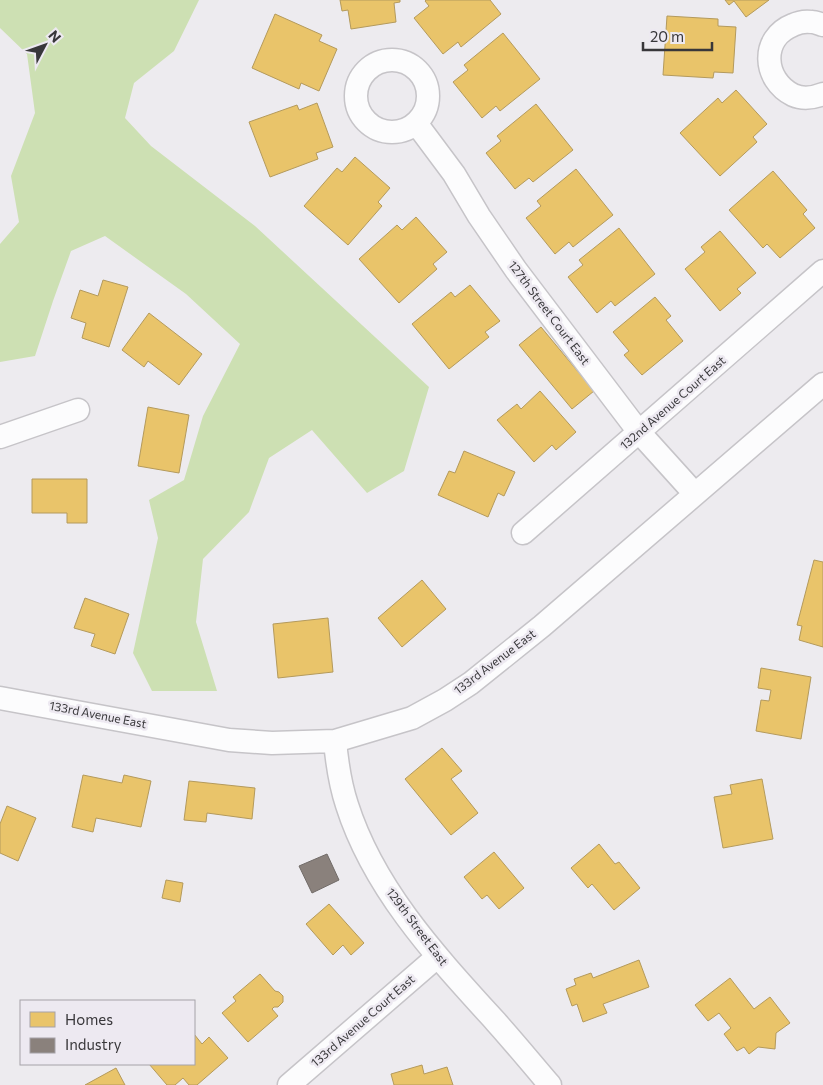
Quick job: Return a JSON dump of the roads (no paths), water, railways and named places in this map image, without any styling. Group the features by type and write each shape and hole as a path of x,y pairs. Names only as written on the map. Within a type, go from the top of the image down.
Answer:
{"street":[{"path":"823,25 812,22 799,22 787,27 778,35 771,46 769,58 770,71 776,82 785,91 796,96 809,98 823,94"},
{"name":"127th Street Court East","path":"416,123 454,174 516,270 639,432 695,494"},
{"name":"132nd Avenue Court East","path":"523,534 823,271"},
{"name":"133rd Avenue East","path":"0,698 229,740 272,743 335,741 412,718 471,683 542,626 823,384"},
{"path":"0,437 78,410"},
{"name":"129th Street East","path":"335,741 338,768 346,804 373,866 392,897 437,957 508,1035 550,1085"},
{"name":"133rd Avenue Court East","path":"289,1085 437,957"}]}
